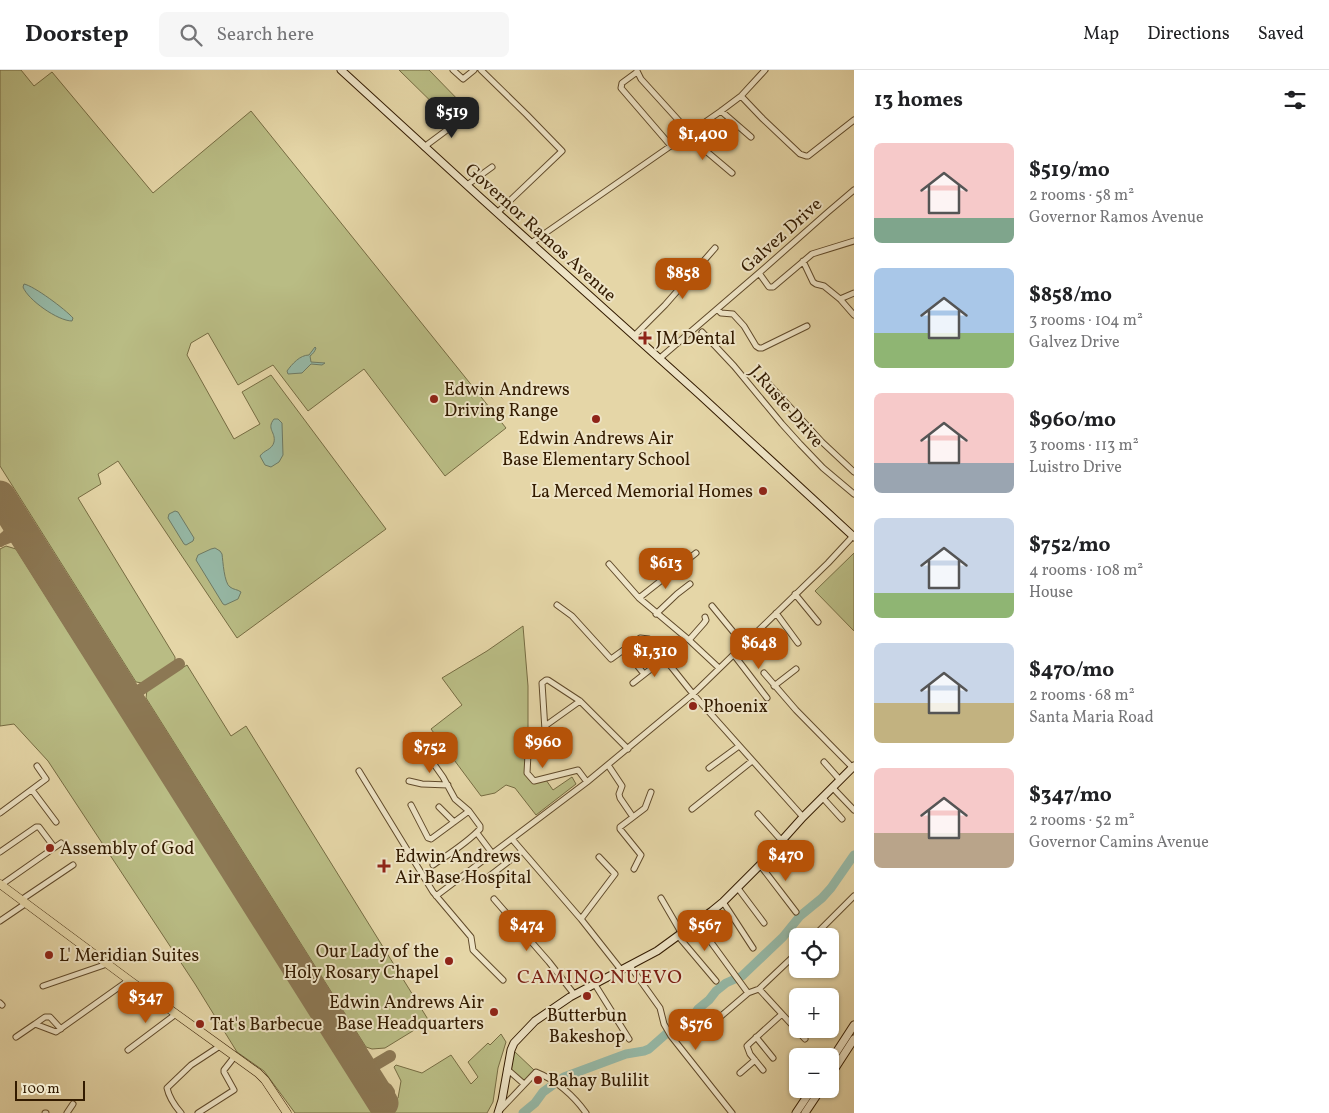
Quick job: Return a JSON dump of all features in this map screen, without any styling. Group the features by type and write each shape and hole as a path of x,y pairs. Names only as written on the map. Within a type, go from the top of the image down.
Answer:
{"main road":[{"name":"Governor Ramos Avenue","path":"342,70 424,147 854,536"},
{"path":"498,1113 511,1050 514,1043 535,1021 574,994 657,951 697,923 723,902 760,865 803,817 853,767"},
{"path":"0,884 258,1073 265,1080 287,1113"},
{"path":"839,1049 853,1028"},
{"path":"839,1061 854,1039"},
{"path":"796,1113 806,1098"},
{"path":"805,1113 815,1098"}],"street":[{"path":"453,70 463,79 474,70"},
{"path":"481,70 562,152 497,213"},
{"path":"531,243 721,111 741,96 765,70"},
{"path":"671,146 621,88 622,84 637,71 641,79 688,134 732,173"},
{"path":"741,96 787,142 800,154 806,156 854,120"},
{"path":"721,111 751,137"},
{"path":"424,147 466,114"},
{"path":"467,185 492,167"},
{"name":"Galvez Drive","path":"659,359 854,190"},
{"path":"759,273 769,287 771,287 817,252 854,241"},
{"path":"634,336 665,305 715,248"},
{"path":"803,261 813,282 824,286 840,299 854,315"},
{"path":"840,299 854,293"},
{"path":"717,310 721,313 733,314 759,348 807,326"},
{"name":"J.Ruste Drive","path":"702,332 734,366 800,444 823,468 854,494"},
{"path":"768,383 822,442 854,472"},
{"path":"436,896 587,782 693,694 854,536"},
{"path":"639,598 696,553"},
{"path":"608,564 656,614 689,640 719,668"},
{"path":"656,614 690,584"},
{"path":"795,594 818,622"},
{"path":"557,605 572,616 609,658 613,659 640,638 649,639 693,694 803,817"},
{"path":"712,606 744,645"},
{"path":"776,613 798,643"},
{"path":"689,640 704,623 705,617"},
{"path":"624,650 644,674"},
{"path":"734,654 767,698"},
{"path":"633,683 665,658"},
{"path":"774,686 796,670"},
{"path":"764,673 796,710 853,767"},
{"path":"546,746 542,683 548,680 580,702 628,749"},
{"path":"545,726 580,702"},
{"path":"529,735 527,773 534,781 578,770 587,782"},
{"path":"420,743 455,799 480,826 477,833 433,865"},
{"path":"709,768 739,746"},
{"path":"692,809 752,761"},
{"path":"824,762 840,780"},
{"path":"608,765 622,786 619,794 620,798 633,817"},
{"path":"0,814 46,779 37,766"},
{"path":"359,771 436,896 471,937 474,950 503,980"},
{"path":"409,781 422,784 448,785"},
{"path":"832,787 854,810"},
{"path":"32,790 56,822"},
{"path":"634,869 641,856 620,828 645,808 652,792"},
{"path":"822,797 842,819"},
{"path":"410,805 430,839 468,811"},
{"path":"438,807 454,822"},
{"path":"758,814 782,841"},
{"path":"0,852 36,827 38,827 54,848"},
{"path":"477,833 492,853"},
{"path":"512,839 622,970"},
{"path":"0,884 61,843"},
{"path":"483,881 522,851"},
{"path":"581,919 614,874 599,857"},
{"path":"0,921 73,865"},
{"path":"760,865 796,912"},
{"path":"738,887 764,923"},
{"path":"822,928 854,896"},
{"path":"494,898 574,994"},
{"path":"661,898 680,935 716,981"},
{"path":"723,902 753,948"},
{"path":"697,923 748,993"},
{"path":"720,1017 748,993 759,989 789,961"},
{"path":"43,986 107,964"},
{"path":"630,966 660,1008 664,1024 671,1036 732,1113"},
{"path":"49,1038 129,980"},
{"path":"594,983 629,1039"},
{"path":"759,989 806,1039"},
{"path":"128,1050 176,1014"},
{"path":"762,1070 750,1054 747,1046 782,1014"},
{"path":"16,1037 45,1017 50,1017 59,1030"},
{"path":"35,1024 59,1030"},
{"path":"756,1037 773,1058"},
{"path":"182,1113 171,1098 167,1088 191,1066 220,1046"},
{"path":"198,1113 234,1090 224,1072 235,1056"},
{"path":"740,1073 755,1060"},
{"path":"507,1068 524,1084"},
{"path":"498,1113 534,1073 538,1072 567,1092 579,1103 586,1113"},
{"path":"67,1113 73,1104"}],"green space":[{"path":"0,70 21,70 34,86 52,72 153,193 251,111 506,428 445,476 364,369 308,411 273,365 238,385 208,333 191,343 187,355 234,439 260,424 242,392 271,375 386,529 237,638 118,461 98,474 101,484 78,498 175,657 173,663 142,683 136,682 0,466"},
{"path":"399,70 429,70 466,108 452,122"},
{"path":"6,546 16,549 373,1112 398,1098 401,1081 394,1067 396,1065 422,1073 451,1055 471,1084 478,1077 468,1062 488,1043 490,1045 501,1034 506,1042 498,1068 493,1102 487,1113 295,1113 264,1071 237,1052 195,984 48,761 14,724 0,726 0,549"},
{"path":"854,553 854,631 815,591"},
{"path":"523,626 528,686 528,739 525,772 533,783 546,780 553,790 572,777 576,784 536,815 515,788 506,785 495,793 481,796 431,729 462,705 442,678 487,651"},
{"path":"187,665 231,736 246,726 429,1021 385,1048 372,1049 366,1047 146,698 147,690"},
{"path":"514,1051 534,1070 524,1083 510,1069"}],"shaded area":[{"path":"24,284 57,304 73,318 72,321 59,318 37,303 26,292 23,287"},
{"path":"315,347 310,356 311,362 325,363 322,365 311,364 302,373 288,374 287,371 299,358 309,355"},
{"path":"274,419 278,419 282,423 283,455 279,462 271,467 265,465 260,456 272,447 274,442 271,425"},
{"path":"175,511 178,512 194,538 193,541 186,545 168,518 169,514"},
{"path":"215,548 222,554 228,585 241,592 238,599 225,605 196,560 198,555"}],"waterway":[{"path":"523,1113 535,1103 543,1092 564,1077 626,1054 649,1049 666,1034 692,1018 716,991 726,983 742,976 783,937 800,916 822,898 854,855"}],"taxiway":[{"path":"0,541 11,531 13,516"},
{"path":"4,539 18,537 31,544"},
{"path":"128,698 179,664"},
{"path":"363,1072 390,1056"},
{"path":"365,1075 387,1089 388,1094 380,1099 372,1099 369,1095 369,1080"}],"runway":[{"path":"0,496 383,1103"}],"place":[{"name":"JM Dental","path":"645,338"},
{"name":"Edwin Andrews Driving Range","path":"434,399"},
{"name":"Edwin Andrews Air Base Elementary School","path":"596,419"},
{"name":"La Merced Memorial Homes","path":"763,491"},
{"name":"Phoenix","path":"693,706"},
{"name":"Assembly of God","path":"50,848"},
{"name":"Edwin Andrews Air Base Hospital","path":"384,866"},
{"name":"L' Meridian Suites","path":"49,955"},
{"name":"Our Lady of the Holy Rosary Chapel","path":"449,961"},
{"name":"Butterbun Bakeshop","path":"587,996"},
{"name":"Edwin Andrews Air Base Headquarters","path":"494,1012"},
{"name":"Tat's Barbecue","path":"200,1024"},
{"name":"Bahay Bulilit","path":"538,1080"}],"district":[{"name":"CAMINO NUEVO","path":"600,976"}]}
